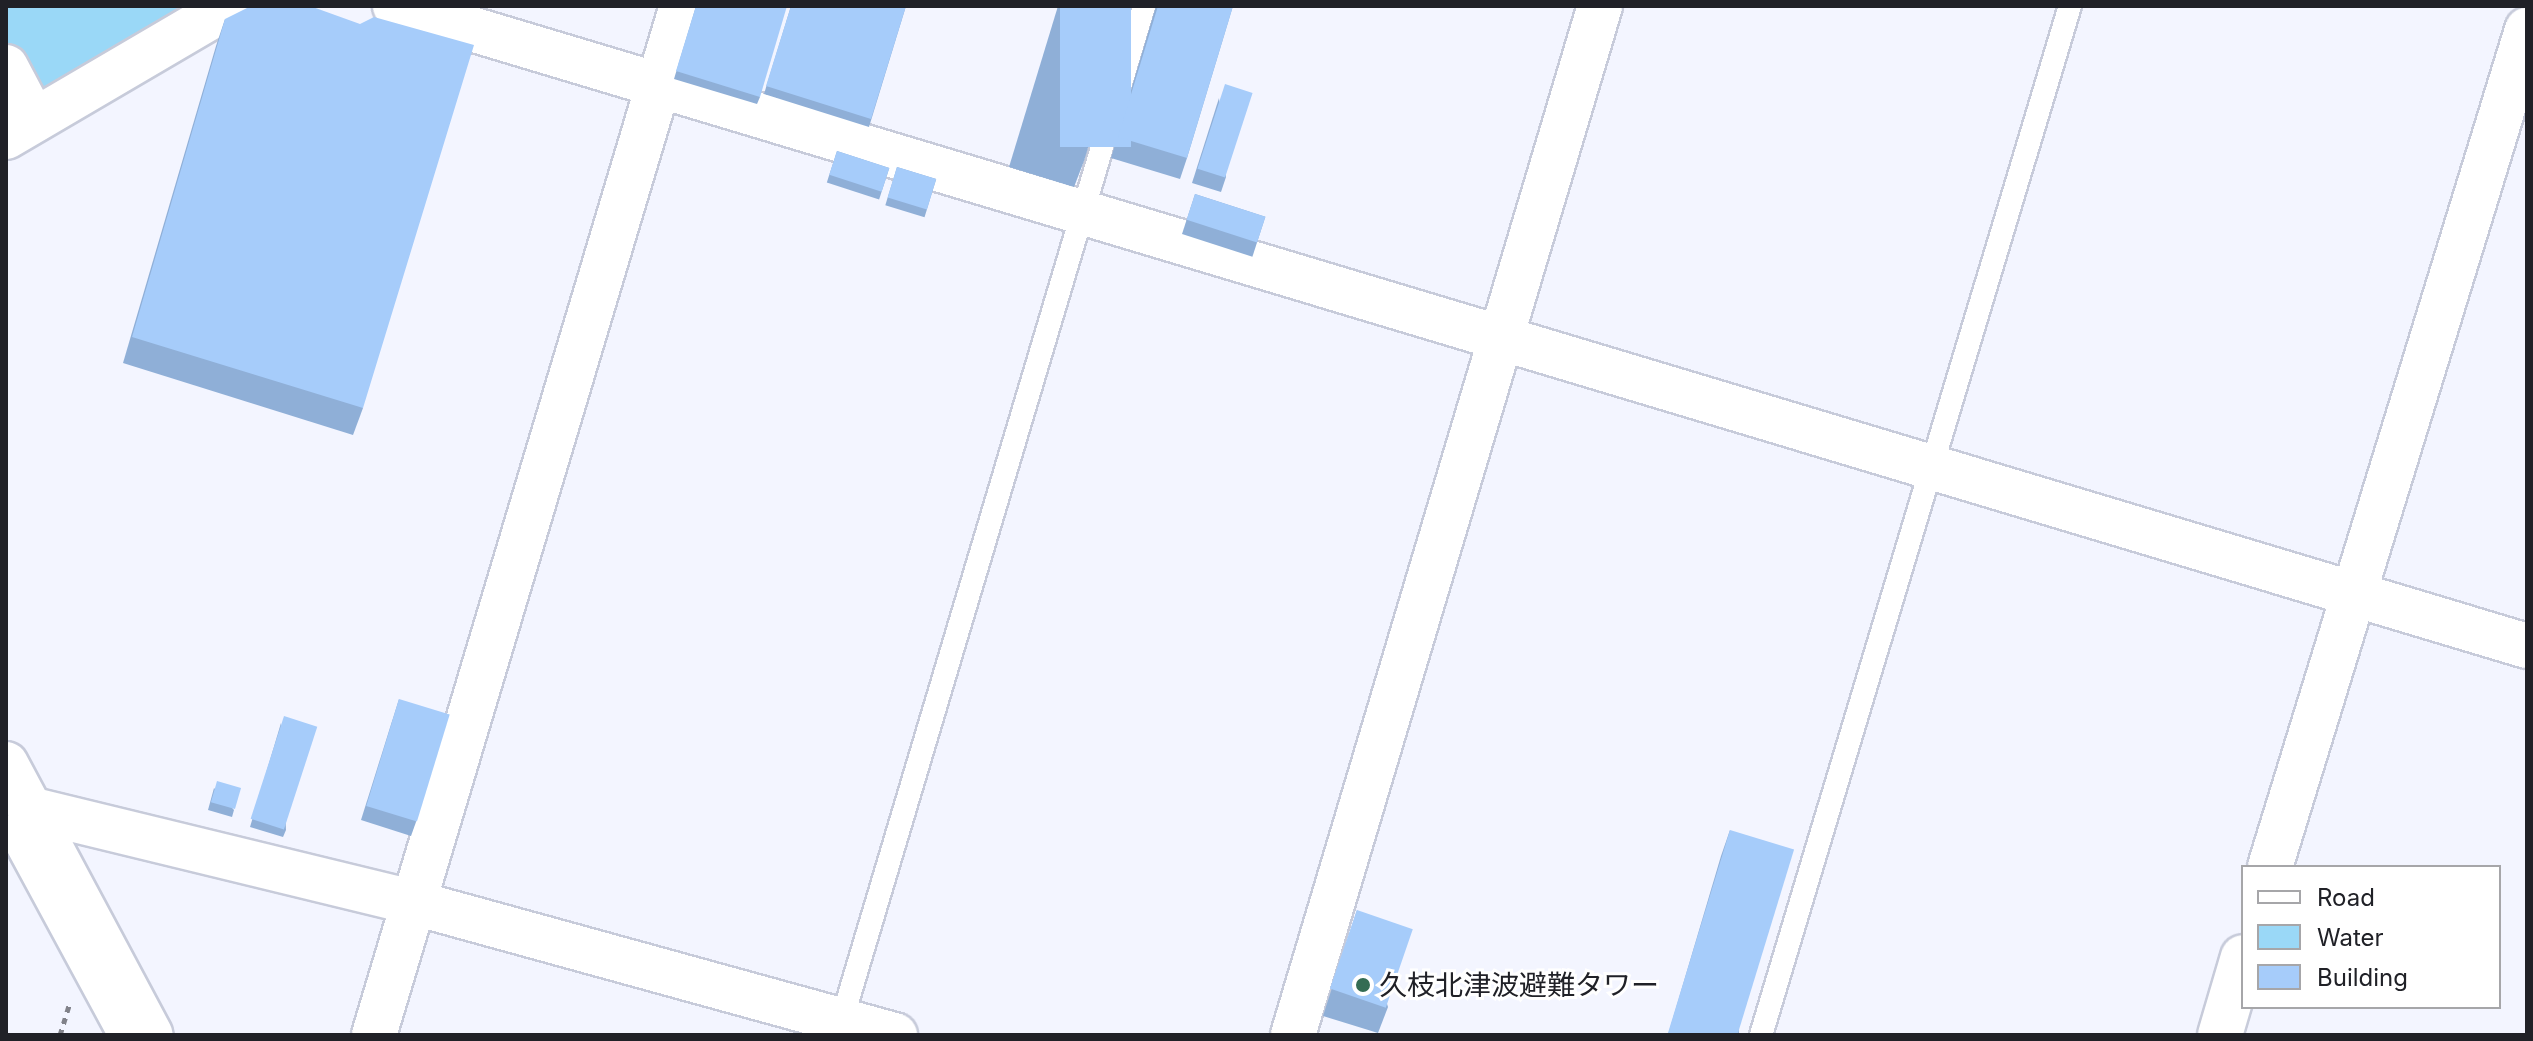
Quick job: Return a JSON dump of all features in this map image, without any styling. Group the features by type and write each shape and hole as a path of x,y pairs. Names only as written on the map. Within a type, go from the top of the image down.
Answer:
{"street":[{"path":"6,67 20,128 229,6"},
{"path":"395,6 659,90 1499,340 1929,472 2527,646"},
{"path":"374,1035 682,6"},
{"path":"1293,1035 1600,6"},
{"path":"2271,865 2527,30"},
{"path":"6,764 18,818 90,952 151,1035"},
{"path":"18,818 415,903 840,1027 895,1035"},
{"path":"2220,1035 2241,964"}],"lane":[{"path":"840,1027 1144,6"},
{"path":"1761,1035 2070,6"},
{"path":"90,952 119,1035"}],"water":[{"path":"6,6 215,6 6,125"}],"building":[{"path":"251,6 310,6 360,24 374,17 474,45 363,408 132,337 225,19"},
{"path":"696,6 787,6 760,97 676,71"},
{"path":"791,6 906,6 871,119 766,86"},
{"path":"1060,6 1131,6 1131,147 1060,147"},
{"path":"1158,6 1233,6 1187,158 1118,137"},
{"path":"1225,84 1253,93 1225,178 1197,169"},
{"path":"837,151 889,168 882,192 829,175"},
{"path":"897,167 936,179 927,210 888,198"},
{"path":"1195,194 1265,217 1257,243 1187,220"},
{"path":"399,699 450,714 417,822 366,806"},
{"path":"284,716 317,727 284,830 251,819"},
{"path":"217,781 241,788 235,809 211,802"},
{"path":"1730,830 1794,850 1737,1035 1667,1035"},
{"name":"久枝北津波避難タワー","path":"1357,910 1413,929 1386,1008 1330,988"}],"place":[{"name":"久枝北津波避難タワー","path":"1363,985"}]}
